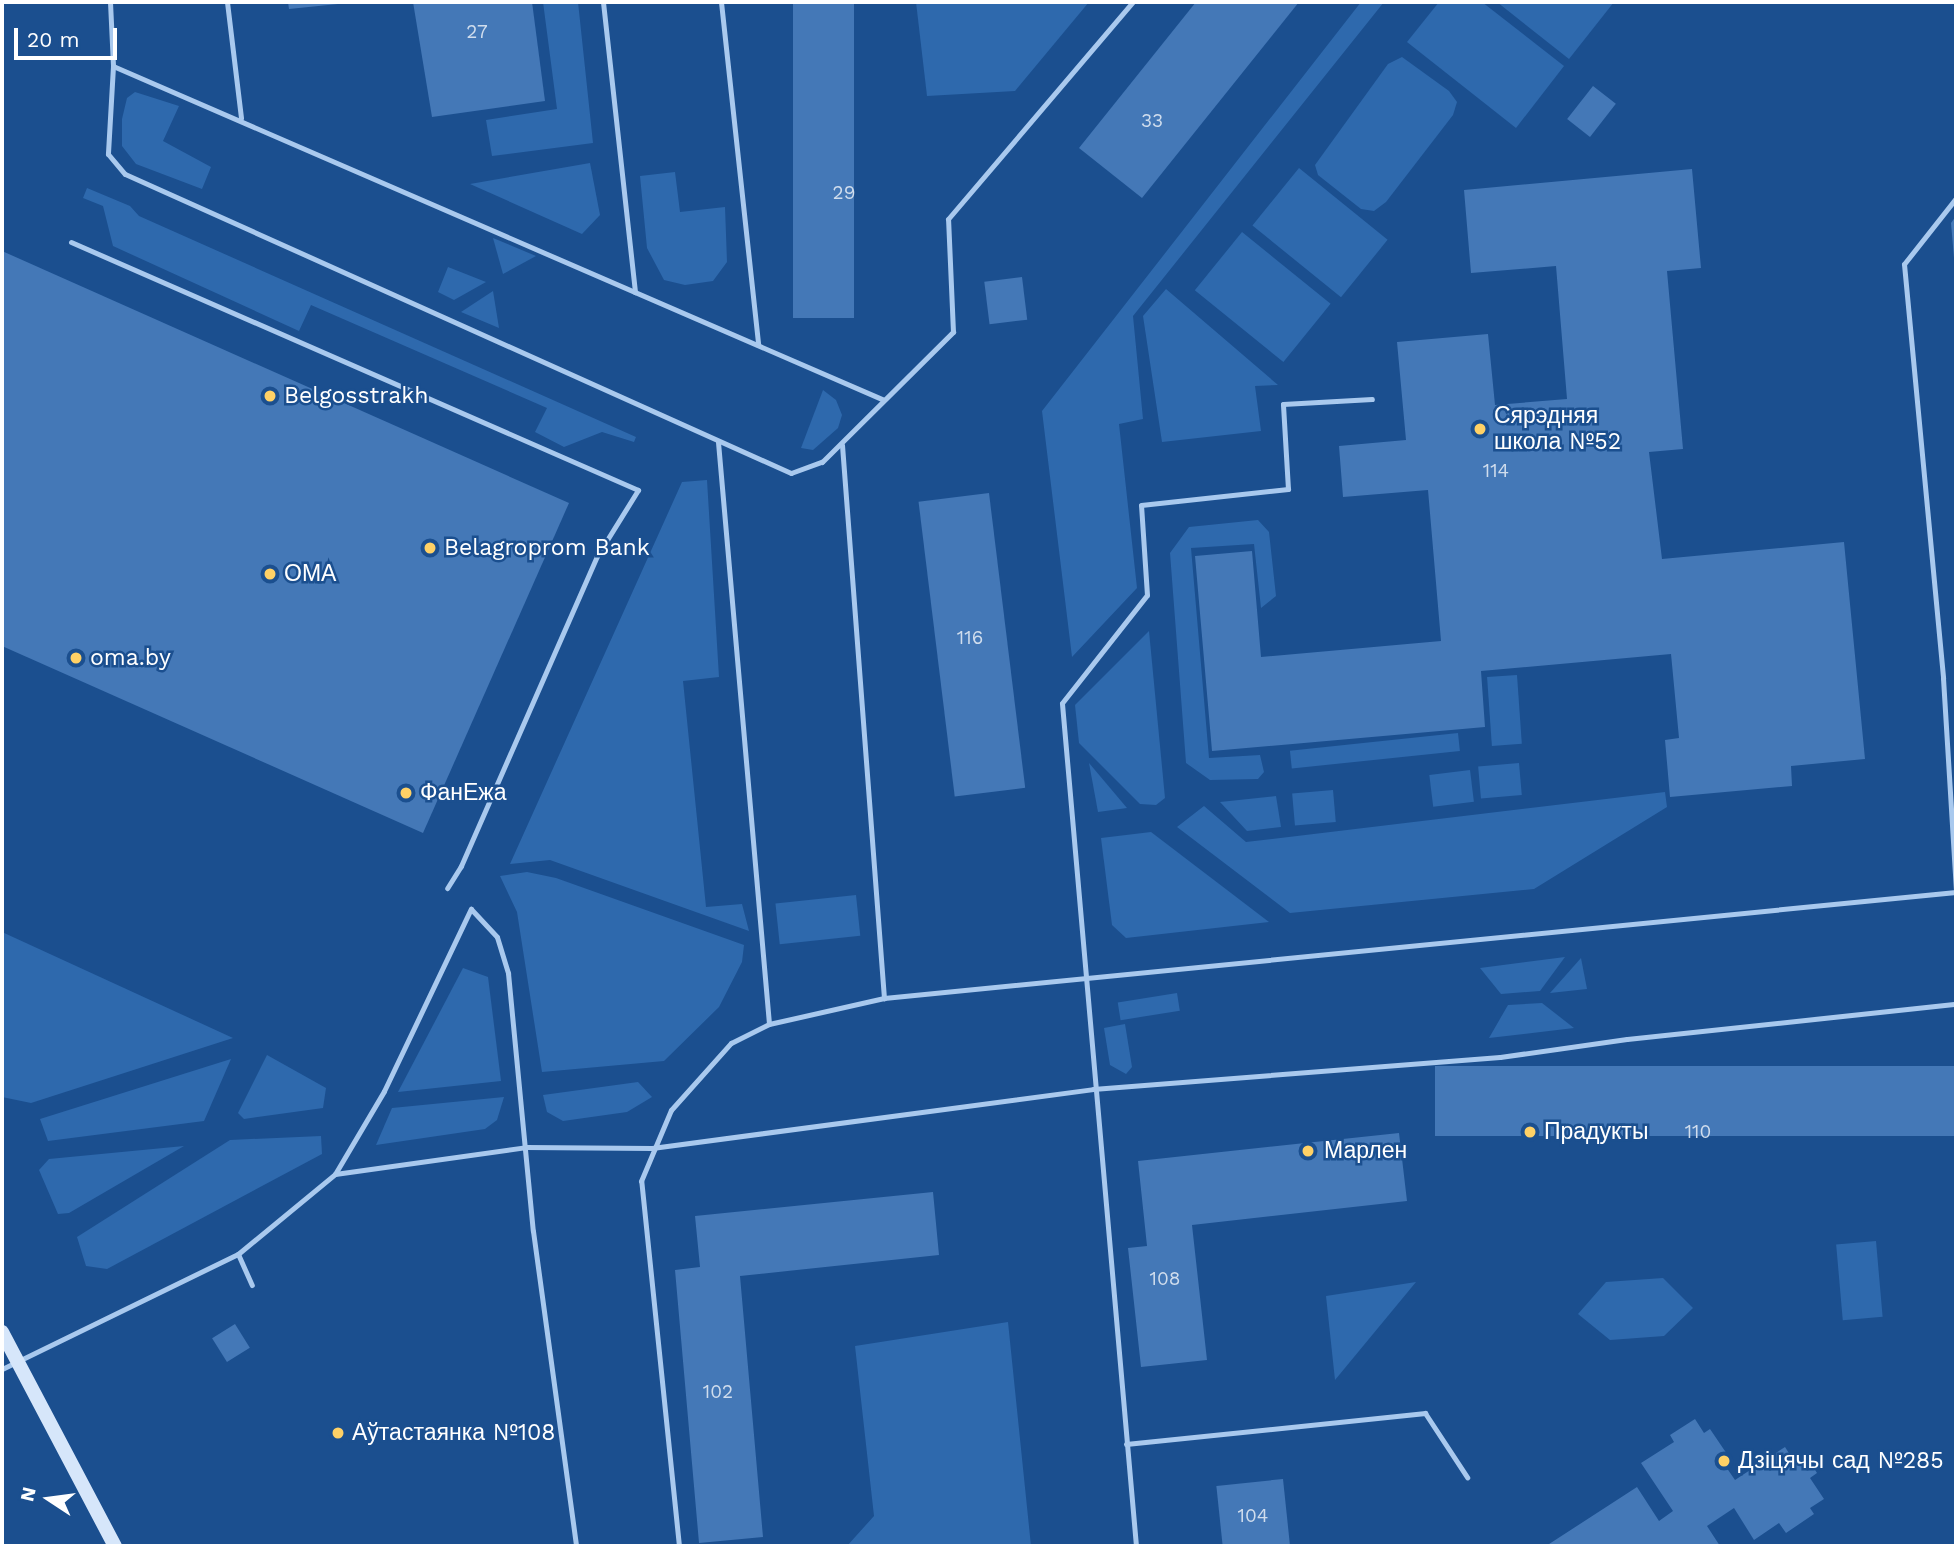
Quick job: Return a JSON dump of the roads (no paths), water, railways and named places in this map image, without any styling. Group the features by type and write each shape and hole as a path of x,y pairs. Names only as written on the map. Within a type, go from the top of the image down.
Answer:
{"main road":[{"path":"2,1332 116,1546"}],"lane":[{"path":"110,2 113,66 108,154 125,174 791,473 822,462 842,445 953,332 948,219 1133,2"},
{"path":"227,2 241,118"},
{"path":"603,2 635,292"},
{"path":"721,2 758,345"},
{"path":"113,66 241,118 884,400"},
{"path":"679,1546 641,1181 652,1148 671,1110 709,1064 731,1043 769,1024 884,998 1089,974 1956,892 1940,638 1904,264 1956,198"},
{"path":"71,242 638,490 597,556 447,888"},
{"path":"1136,1546 1093,1089 1089,974 1062,703 1147,595 1141,505 1288,489 1283,404 1372,399"},
{"path":"718,442 769,1024"},
{"path":"842,445 884,998"},
{"path":"2,1369 239,1254 335,1174 384,1091 471,909 497,937 508,973 533,1231 576,1546"},
{"path":"335,1174 526,1147 652,1148 1093,1089 1500,1057 1627,1039 1956,1004"},
{"path":"239,1254 252,1285"},
{"path":"1126,1444 1425,1413 1467,1477"}],"place":[{"name":"Belgosstrakh","path":"270,396"},
{"name":"Сярэдняя школа №52","path":"1480,429"},
{"name":"Belagroprom Bank","path":"430,548"},
{"name":"ОМА","path":"270,574"},
{"name":"oma.by","path":"76,658"},
{"name":"ФанЕжа","path":"406,793"},
{"name":"Прадукты","path":"1530,1132"},
{"name":"Марлен","path":"1308,1151"},
{"name":"Аўтастаянка №108","path":"338,1433"},
{"name":"Дзіцячы сад №285","path":"1724,1461"}]}
